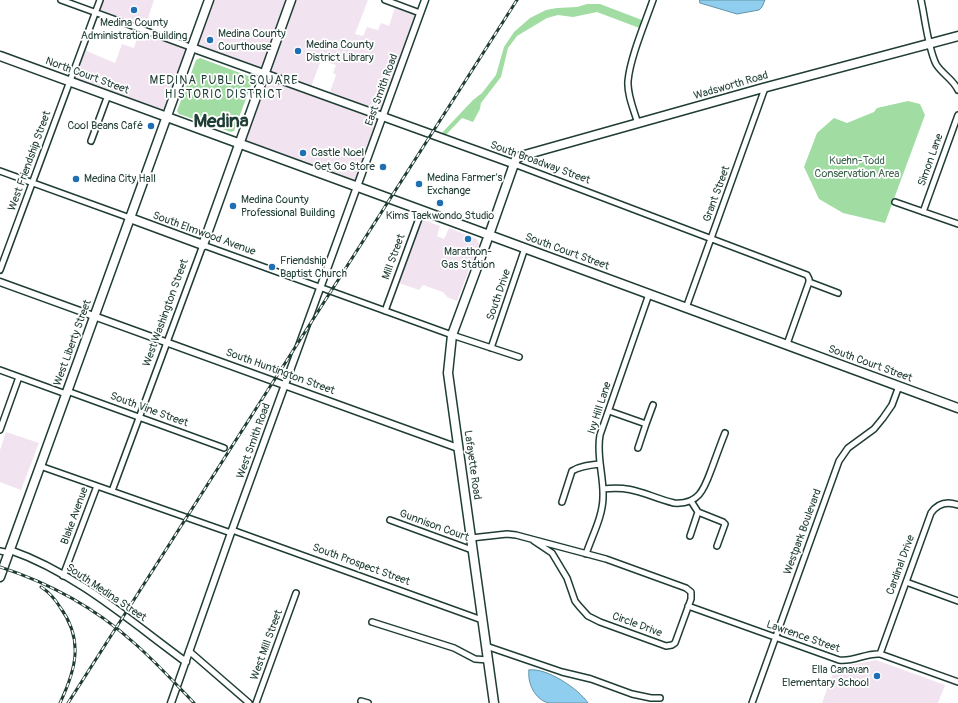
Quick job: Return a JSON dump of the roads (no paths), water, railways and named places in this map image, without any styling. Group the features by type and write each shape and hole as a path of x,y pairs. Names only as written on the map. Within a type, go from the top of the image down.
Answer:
{"main road":[{"name":"West Liberty Street","path":"0,577 193,48 209,0"},
{"name":"West Washington Street","path":"203,244 292,0"},
{"name":"Wadsworth Road","path":"514,164 516,159 521,156 958,36"},
{"name":"South Broadway Street","path":"193,48 514,164"},
{"name":"North Court Street","path":"0,56 167,117"},
{"name":"South Court Street","path":"167,117 958,408"},
{"name":"Lafayette Road","path":"494,703 448,373 452,335 514,164"},
{"name":"South Elmwood Avenue","path":"130,218 203,244"}],"street":[{"path":"61,0 193,48"},
{"name":"West Friendship Street","path":"0,270 100,0"},
{"path":"384,0 420,13"},
{"name":"East Smith Road","path":"357,186 425,0"},
{"path":"638,124 629,92 628,81 631,65 653,0"},
{"path":"921,0 930,43 936,63 954,82 958,90"},
{"name":"Grant Street","path":"686,308 765,88"},
{"path":"91,141 108,95"},
{"name":"Simon Lane","path":"923,212 958,115"},
{"name":"South Broadway Street","path":"514,164 802,272 807,275 809,282"},
{"path":"0,171 130,218"},
{"name":"West Smith Road","path":"171,703 357,186"},
{"path":"895,202 958,224"},
{"name":"Mill Street","path":"385,311 422,210"},
{"name":"South Elmwood Avenue","path":"203,244 452,335 519,357"},
{"name":"West Washington Street","path":"112,491 203,244"},
{"name":"South Drive","path":"491,348 525,248"},
{"name":"South Huntington Street","path":"0,282 285,384 458,448"},
{"path":"787,344 809,282 838,293"},
{"name":"Ivy Hill Lane","path":"586,554 602,510 603,489 599,443 649,294"},
{"name":"South Vine Street","path":"0,370 139,417 224,448"},
{"path":"0,430 19,377"},
{"name":"Westpark Boulevard","path":"752,703 839,461 848,448 874,429 883,418 892,405 899,386"},
{"path":"638,448 653,405"},
{"path":"609,411 646,424"},
{"path":"603,489 624,488 638,490 674,503 685,503 691,501 699,496 705,487 725,432"},
{"path":"562,502 572,471 576,468 600,464"},
{"name":"South Prospect Street","path":"40,466 482,620"},
{"name":"Blake Avenue","path":"63,576 96,486"},
{"path":"691,501 698,512 725,524 717,546"},
{"name":"Cardinal Drive","path":"880,654 931,513 941,504 950,503 958,505"},
{"path":"690,536 698,512"},
{"name":"Gunnison Court","path":"390,520 472,550"},
{"name":"Circle Drive","path":"471,538 507,534 516,535 606,559 686,588 689,590 691,595 676,640 672,645 666,646 600,622 588,616 575,601 567,578 552,553 534,541"},
{"path":"0,550 9,552"},
{"name":"South Medina Street","path":"9,552 26,556 63,576 112,607 186,662"},
{"path":"906,582 958,601"},
{"name":"West Mill Street","path":"256,703 296,593"},
{"name":"Lawrence Street","path":"688,606 839,660 850,660 867,654 880,654 958,682"},
{"path":"372,622 454,648 475,659 488,660"},
{"path":"486,646 562,672 591,679 632,694 651,698 660,698"},
{"path":"189,651 248,703"},
{"path":"361,701 368,703"}],"water":[{"path":"700,0 765,0 759,10 737,14 700,3"},
{"path":"529,670 544,672 562,680 584,697 588,703 549,703 544,701 536,695 533,690 529,680"}],"railway":[{"path":"68,703 517,0"},
{"path":"0,567 18,573 54,589 103,618 141,649 194,703"},
{"path":"41,587 54,598 68,619 75,643 73,666 66,690 60,703"}],"place":[{"name":"Medina County Administration Building","path":"134,10"},
{"name":"Medina County Courthouse","path":"210,40"},
{"name":"Medina County District Library","path":"298,51"},
{"name":"Cool Beans Café","path":"151,126"},
{"name":"Castle Noel","path":"303,153"},
{"name":"Get Go Store","path":"383,167"},
{"name":"Medina City Hall","path":"76,179"},
{"name":"Medina Farmer's Exchange","path":"419,184"},
{"name":"Kims Taekwondo Studio","path":"440,203"},
{"name":"Medina County Professional Building","path":"233,206"},
{"name":"Marathon- Gas Station","path":"468,239"},
{"name":"Friendship Baptist Church","path":"272,267"},
{"name":"Ella Canavan Elementary School","path":"877,676"}],"district":[{"name":"MEDINA PUBLIC SQUARE HISTORIC DISTRICT","path":"224,88"},
{"name":"Medina","path":"221,122"}],"park label":[{"name":"Kuehn-Todd Conservation Area","path":"857,167"}]}
